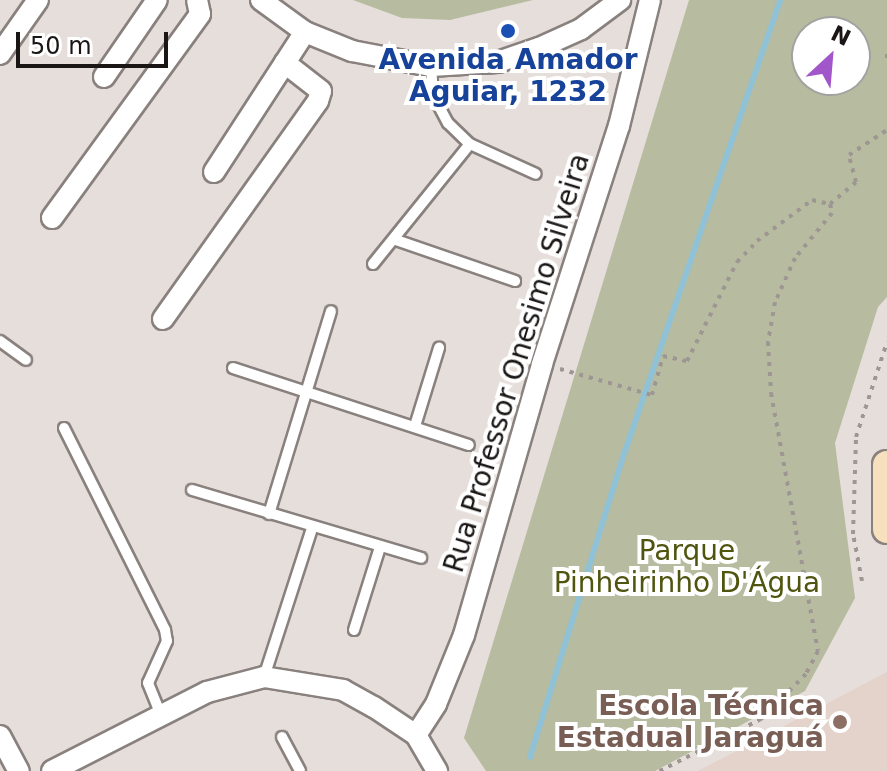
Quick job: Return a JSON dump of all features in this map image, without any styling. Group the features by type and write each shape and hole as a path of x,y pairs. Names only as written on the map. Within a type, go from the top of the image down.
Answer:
{"street":[{"path":"0,54 38,0"},
{"path":"104,77 157,0"},
{"path":"52,218 200,14 197,0"},
{"path":"261,0 305,32 352,51 431,66 498,62 539,48 581,29 620,0"},
{"name":"Rua Professor Onesimo Silveira","path":"416,735 436,704 464,635 542,364 619,126 650,0"},
{"path":"214,172 305,32"},
{"path":"163,319 318,101 321,91 285,63"},
{"path":"887,465 887,529"},
{"path":"53,771 207,692 264,677 343,690 416,735 437,771"},
{"path":"0,736 19,771"}],"lane":[{"path":"431,66 439,110 470,144 536,174"},
{"path":"373,264 396,240 470,144"},
{"path":"396,240 515,281"},
{"path":"269,514 331,311"},
{"path":"0,341 26,360"},
{"path":"415,426 439,348"},
{"path":"233,368 469,445"},
{"path":"64,428 165,630 167,641 148,683 161,715"},
{"path":"192,490 421,558"},
{"path":"264,677 312,528"},
{"path":"354,630 380,547"},
{"path":"282,737 300,771"}],"path":[{"path":"887,54 887,64"},
{"path":"830,204 856,182 849,155 887,130"},
{"path":"542,364 652,395 663,356 687,361 747,252 812,200 830,204"},
{"path":"660,771 761,719 806,674 818,651 771,393 768,342 775,302 795,258 832,213 830,204"},
{"path":"862,581 853,534 856,437 887,342"}],"shaded area":[{"name":"Escola Técnica Estadual Jaraguá","path":"887,672 887,771 698,771"}],"green space":[{"path":"353,0 533,0 450,20 402,18"},
{"name":"Parque Pinheirinho D'Água","path":"689,0 887,0 887,297 878,307 835,443 855,598 805,691 655,771 486,771 464,738"}],"waterway":[{"path":"530,757 625,451 780,0"}],"place":[{"name":"Avenida Amador Aguiar, 1232","path":"508,31"},
{"name":"Escola Técnica Estadual Jaraguá","path":"840,722"}]}
